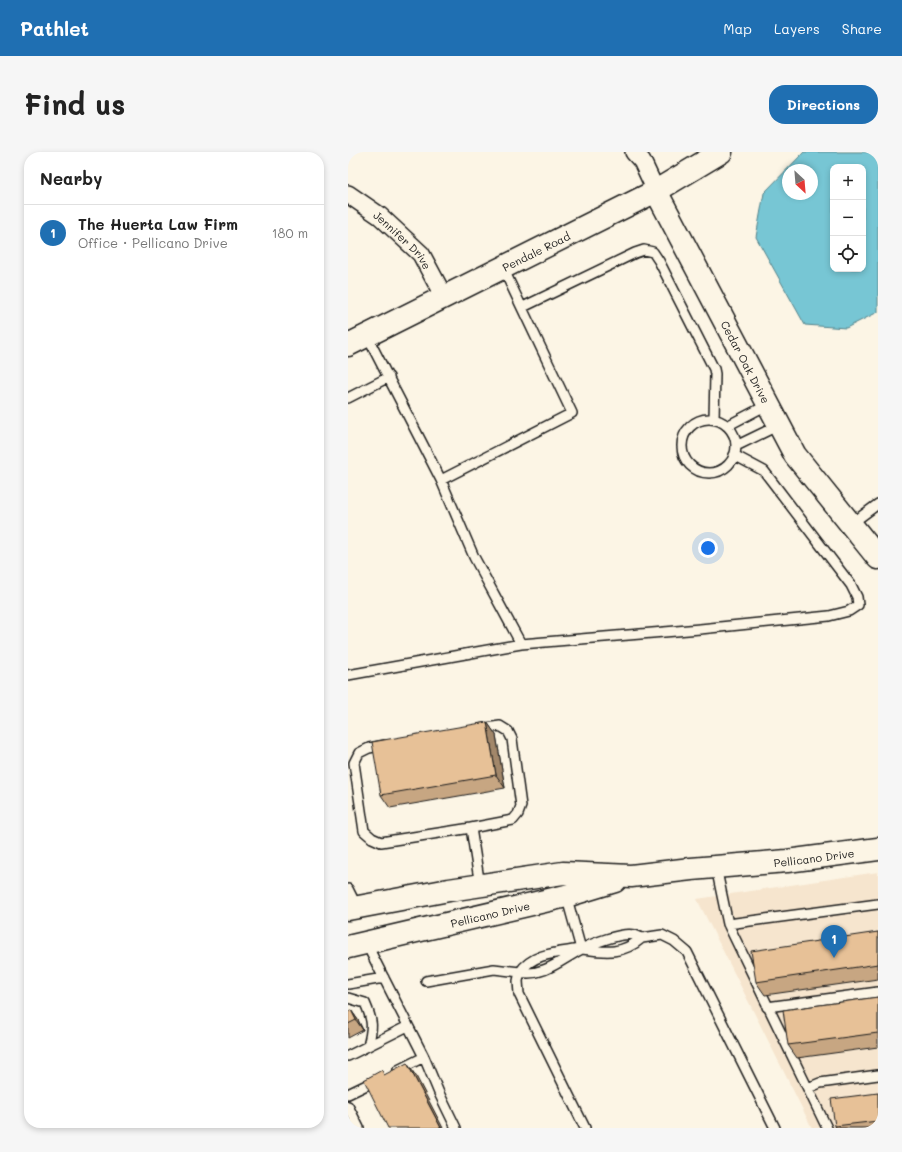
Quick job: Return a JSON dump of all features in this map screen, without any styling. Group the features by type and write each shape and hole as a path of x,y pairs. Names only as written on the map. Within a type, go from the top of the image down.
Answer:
{"main road":[{"name":"Pendale Road","path":"348,345 656,191 721,152"},
{"name":"Cedar Oak Drive","path":"656,191 795,454 878,558"},
{"name":"Pellicano Drive","path":"351,902 489,884 564,884 878,849"},
{"path":"357,945 374,930 382,927 450,914 489,884"},
{"name":"Pellicano Drive","path":"357,945 564,884"}],"street":[{"name":"Cedar Oak Drive","path":"634,152 642,161 656,191"},
{"name":"Jennifer Drive","path":"348,194 380,216 422,254 444,298"}],"lane":[{"path":"522,307 635,253 644,250 653,252 714,369 714,420"},
{"path":"441,480 572,413 503,268"},
{"path":"367,336 441,480 474,557 520,644"},
{"path":"348,398 389,377"},
{"path":"726,426 769,404"},
{"path":"706,419 714,420 726,426 735,438 735,451 730,463 723,469 706,473 698,471 690,466 685,460 682,451 682,442 684,434 690,427 697,422 706,419"},
{"path":"735,451 780,424"},
{"path":"348,675 520,644 700,629 828,616 849,611 858,606 857,597 851,585 764,471 735,451"},
{"path":"851,524 878,504"},
{"path":"392,744 369,748 359,753 354,763 364,831 372,838 381,842 513,820 518,814 521,806 512,739 508,730 500,726 469,731"},
{"path":"470,828 489,884"},
{"path":"716,867 728,924 767,1008 827,1128"},
{"path":"564,884 581,949"},
{"path":"728,924 878,904"},
{"path":"426,981 494,969 527,974 536,973 551,967 581,949 600,941 632,934 642,938 662,935 674,941 687,952 775,1128"},
{"path":"585,1128 518,994 520,972 530,962 544,955 581,949 605,952 624,949 634,945 642,938"},
{"path":"357,945 384,978 424,1056 439,1093 456,1128"},
{"path":"348,984 384,978"},
{"path":"767,1008 878,992"},
{"path":"348,998 365,1003 371,1017 373,1029 368,1046"},
{"path":"348,1056 408,1026"},
{"path":"348,1094 424,1056"},
{"path":"808,1088 820,1083 878,1075"},
{"path":"348,1106 359,1128"}],"shaded area":[{"path":"878,872 878,1128 812,1128 697,899"}],"water":[{"path":"804,152 878,152 878,312 846,328 805,325 756,237 764,193 782,175 782,200 818,200 818,164 792,164"}],"building":[{"path":"487,722 496,775 381,795 372,742"},
{"path":"878,932 878,964 756,982 751,951"},
{"path":"878,997 878,1033 788,1045 783,1010"},
{"path":"351,1010 356,1020 348,1024 348,1012"},
{"path":"407,1063 441,1128 388,1128 364,1080 382,1070 384,1075"},
{"path":"878,1093 878,1121 835,1126 831,1099"}],"place":[{"name":"The Huerta Law Firm","path":"834,958"}]}
